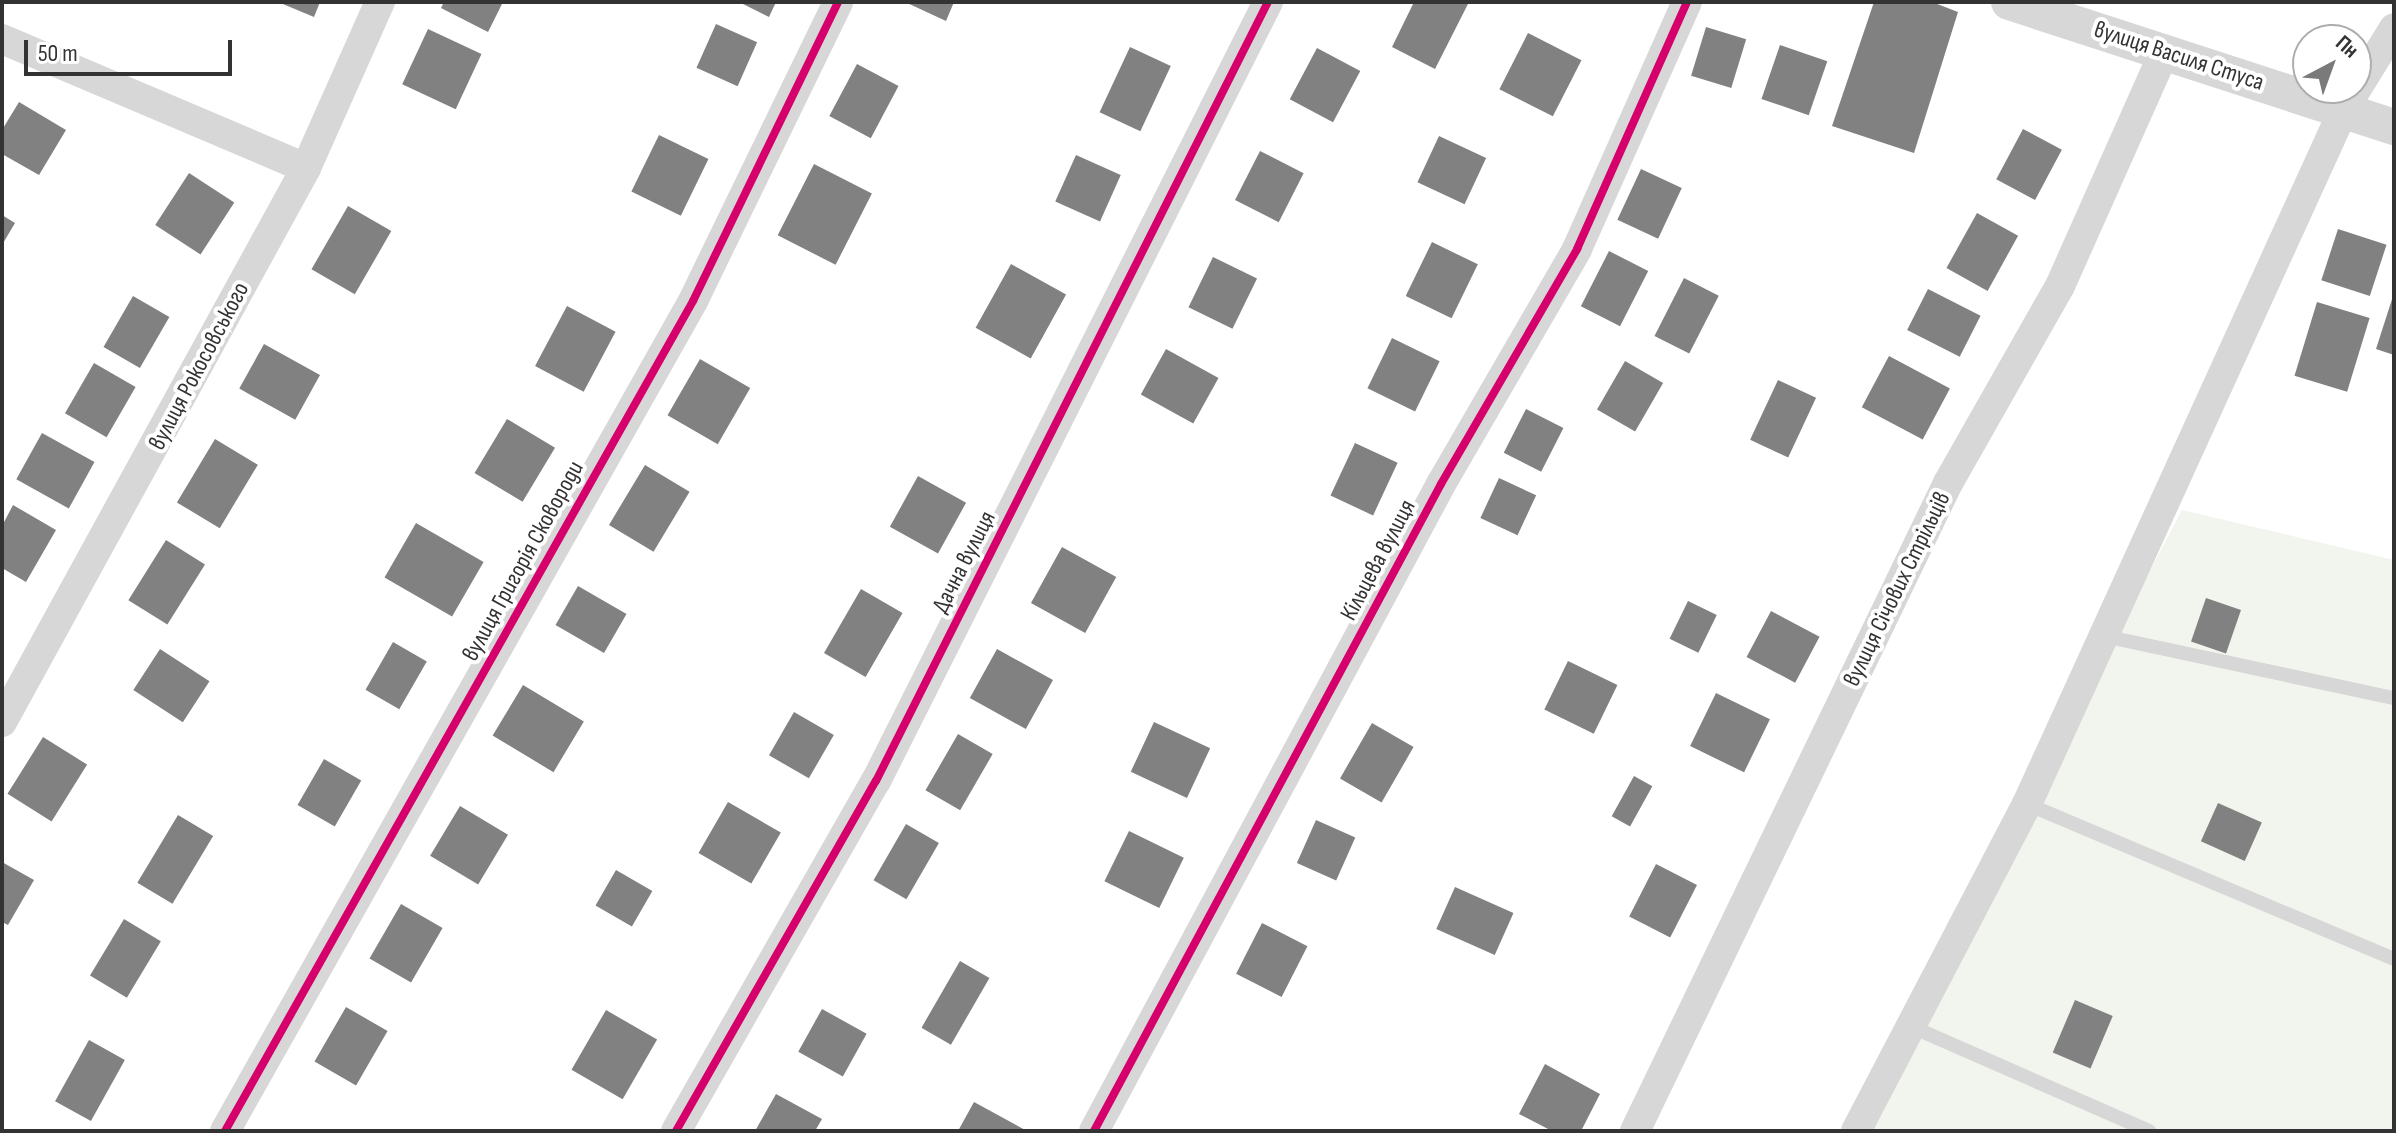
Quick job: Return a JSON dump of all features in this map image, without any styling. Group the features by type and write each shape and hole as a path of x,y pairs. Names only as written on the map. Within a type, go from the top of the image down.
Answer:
{"street":[{"name":"вулиця Рокосовського","path":"2,722 306,168 380,2"},
{"name":"вулиця Григорія Сковороди","path":"225,1131 693,301 838,2"},
{"name":"Дачна вулиця","path":"676,1131 876,781 1268,2"},
{"name":"Кільцева вулиця","path":"1094,1131 1441,484 1577,249 1687,2"},
{"name":"вулиця Василя Стуса","path":"2009,2 2165,50 2394,127"},
{"path":"1856,1131 2027,804 2343,111 2394,28"},
{"path":"5,46 306,168"},
{"name":"вулиця Січових Стрільців","path":"1635,1131 1948,483 2060,286 2165,50"}],"lane":[{"path":"2104,636 2394,698"},
{"path":"2027,804 2394,959"},
{"path":"1910,1026 2149,1131"}],"shaded area":[{"path":"2182,510 2394,560 2394,1131 1855,1131"}],"building":[{"path":"278,2 320,2 314,17"},
{"path":"444,2 503,2 488,32 441,8"},
{"path":"739,2 776,2 769,17"},
{"path":"905,2 954,2 946,21"},
{"path":"1414,2 1469,2 1435,69 1392,47"},
{"path":"1874,2 1932,2 1958,12 1914,153 1832,126"},
{"path":"716,24 757,42 738,86 696,68"},
{"path":"1706,27 1746,39 1731,88 1691,76"},
{"path":"428,29 481,54 456,109 402,84"},
{"path":"1528,33 1581,60 1553,116 1499,89"},
{"path":"1780,45 1827,61 1809,115 1761,99"},
{"path":"1130,47 1171,66 1140,131 1100,112"},
{"path":"1317,48 1360,71 1333,122 1290,99"},
{"path":"857,64 898,86 871,138 829,116"},
{"path":"19,102 66,130 39,175 2,154 2,130"},
{"path":"2023,129 2062,150 2035,200 1996,179"},
{"path":"659,135 708,159 681,216 631,192"},
{"path":"1439,136 1486,158 1465,204 1417,182"},
{"path":"1260,151 1304,173 1279,222 1235,200"},
{"path":"1076,155 1121,175 1100,222 1055,202"},
{"path":"814,164 872,194 836,265 778,235"},
{"path":"1641,169 1682,188 1658,239 1617,220"},
{"path":"189,173 234,202 201,254 155,225"},
{"path":"348,206 391,231 355,294 312,269"},
{"path":"1977,213 2018,236 1988,291 1946,268"},
{"path":"2,215 15,223 2,245"},
{"path":"2338,229 2387,245 2370,296 2321,280"},
{"path":"1432,242 1478,264 1452,318 1406,296"},
{"path":"1609,251 1648,271 1620,326 1581,306"},
{"path":"1213,257 1257,278 1232,329 1188,307"},
{"path":"1011,264 1066,295 1031,358 976,328"},
{"path":"1684,278 1719,296 1689,354 1654,336"},
{"path":"1928,289 1981,316 1960,357 1907,330"},
{"path":"2394,293 2394,355 2376,349"},
{"path":"133,296 169,317 140,368 104,347"},
{"path":"2317,302 2370,318 2347,392 2294,376"},
{"path":"567,306 616,332 584,392 535,366"},
{"path":"1392,338 1440,361 1415,412 1367,388"},
{"path":"264,344 320,375 295,420 239,389"},
{"path":"1166,349 1218,378 1193,424 1141,394"},
{"path":"1889,356 1950,388 1923,440 1862,407"},
{"path":"700,359 750,388 718,444 668,415"},
{"path":"1625,361 1663,383 1635,431 1597,409"},
{"path":"94,363 136,387 107,437 65,413"},
{"path":"1778,380 1816,398 1788,458 1750,440"},
{"path":"1526,409 1563,428 1541,472 1504,453"},
{"path":"507,419 555,448 523,502 475,473"},
{"path":"42,433 94,462 69,508 16,479"},
{"path":"215,439 258,465 220,528 177,502"},
{"path":"1355,443 1398,463 1373,515 1330,496"},
{"path":"645,465 690,492 654,552 609,525"},
{"path":"918,476 966,503 938,553 890,527"},
{"path":"1499,478 1536,495 1518,535 1480,518"},
{"path":"13,505 56,530 26,582 2,568 2,526"},
{"path":"416,523 484,562 452,617 384,578"},
{"path":"166,540 205,564 167,625 128,600"},
{"path":"1062,547 1116,577 1085,633 1031,603"},
{"path":"578,586 626,614 604,653 556,625"},
{"path":"861,589 903,613 866,677 824,653"},
{"path":"2206,598 2241,610 2226,654 2191,641"},
{"path":"1688,601 1717,615 1698,653 1670,639"},
{"path":"1771,611 1820,637 1795,683 1747,657"},
{"path":"393,642 427,662 399,709 366,690"},
{"path":"160,649 209,681 183,722 133,690"},
{"path":"997,649 1053,680 1026,729 970,698"},
{"path":"1568,661 1617,685 1594,734 1544,710"},
{"path":"523,685 584,722 553,772 493,736"},
{"path":"1716,693 1770,719 1744,772 1690,746"},
{"path":"794,712 834,735 809,778 769,755"},
{"path":"1154,722 1210,748 1187,798 1131,772"},
{"path":"1372,723 1414,747 1382,802 1340,778"},
{"path":"958,734 993,754 960,810 926,790"},
{"path":"43,737 87,765 52,821 7,794"},
{"path":"324,759 361,780 335,826 298,805"},
{"path":"1634,776 1652,786 1630,826 1612,816"},
{"path":"728,802 781,832 751,884 698,853"},
{"path":"2218,803 2262,823 2245,861 2201,841"},
{"path":"460,806 508,835 478,885 430,856"},
{"path":"178,815 213,836 172,904 137,883"},
{"path":"1316,820 1355,837 1336,880 1297,863"},
{"path":"906,824 939,843 906,899 874,880"},
{"path":"1129,831 1184,858 1159,908 1104,881"},
{"path":"2,862 34,880 8,925 2,922"},
{"path":"1656,864 1697,885 1670,937 1629,917"},
{"path":"616,870 652,891 632,927 596,906"},
{"path":"1455,887 1513,913 1495,955 1436,929"},
{"path":"401,904 443,928 411,983 370,959"},
{"path":"124,919 161,941 127,998 90,976"},
{"path":"1262,923 1307,946 1282,997 1236,974"},
{"path":"960,961 989,978 951,1045 922,1028"},
{"path":"2075,1000 2113,1016 2090,1068 2053,1052"},
{"path":"346,1007 388,1031 356,1086 315,1062"},
{"path":"822,1009 867,1034 843,1077 798,1052"},
{"path":"606,1010 657,1040 623,1099 572,1070"},
{"path":"89,1040 125,1060 91,1121 55,1101"},
{"path":"1545,1064 1600,1094 1581,1131 1552,1131 1519,1114"},
{"path":"776,1094 822,1119 815,1131 755,1131"},
{"path":"974,1102 1027,1131 958,1131"}],"cycle path":[{"path":"225,1131 693,301 838,2"},
{"path":"676,1131 876,781 1268,2"},
{"path":"1094,1131 1441,484 1577,249 1687,2"}]}
